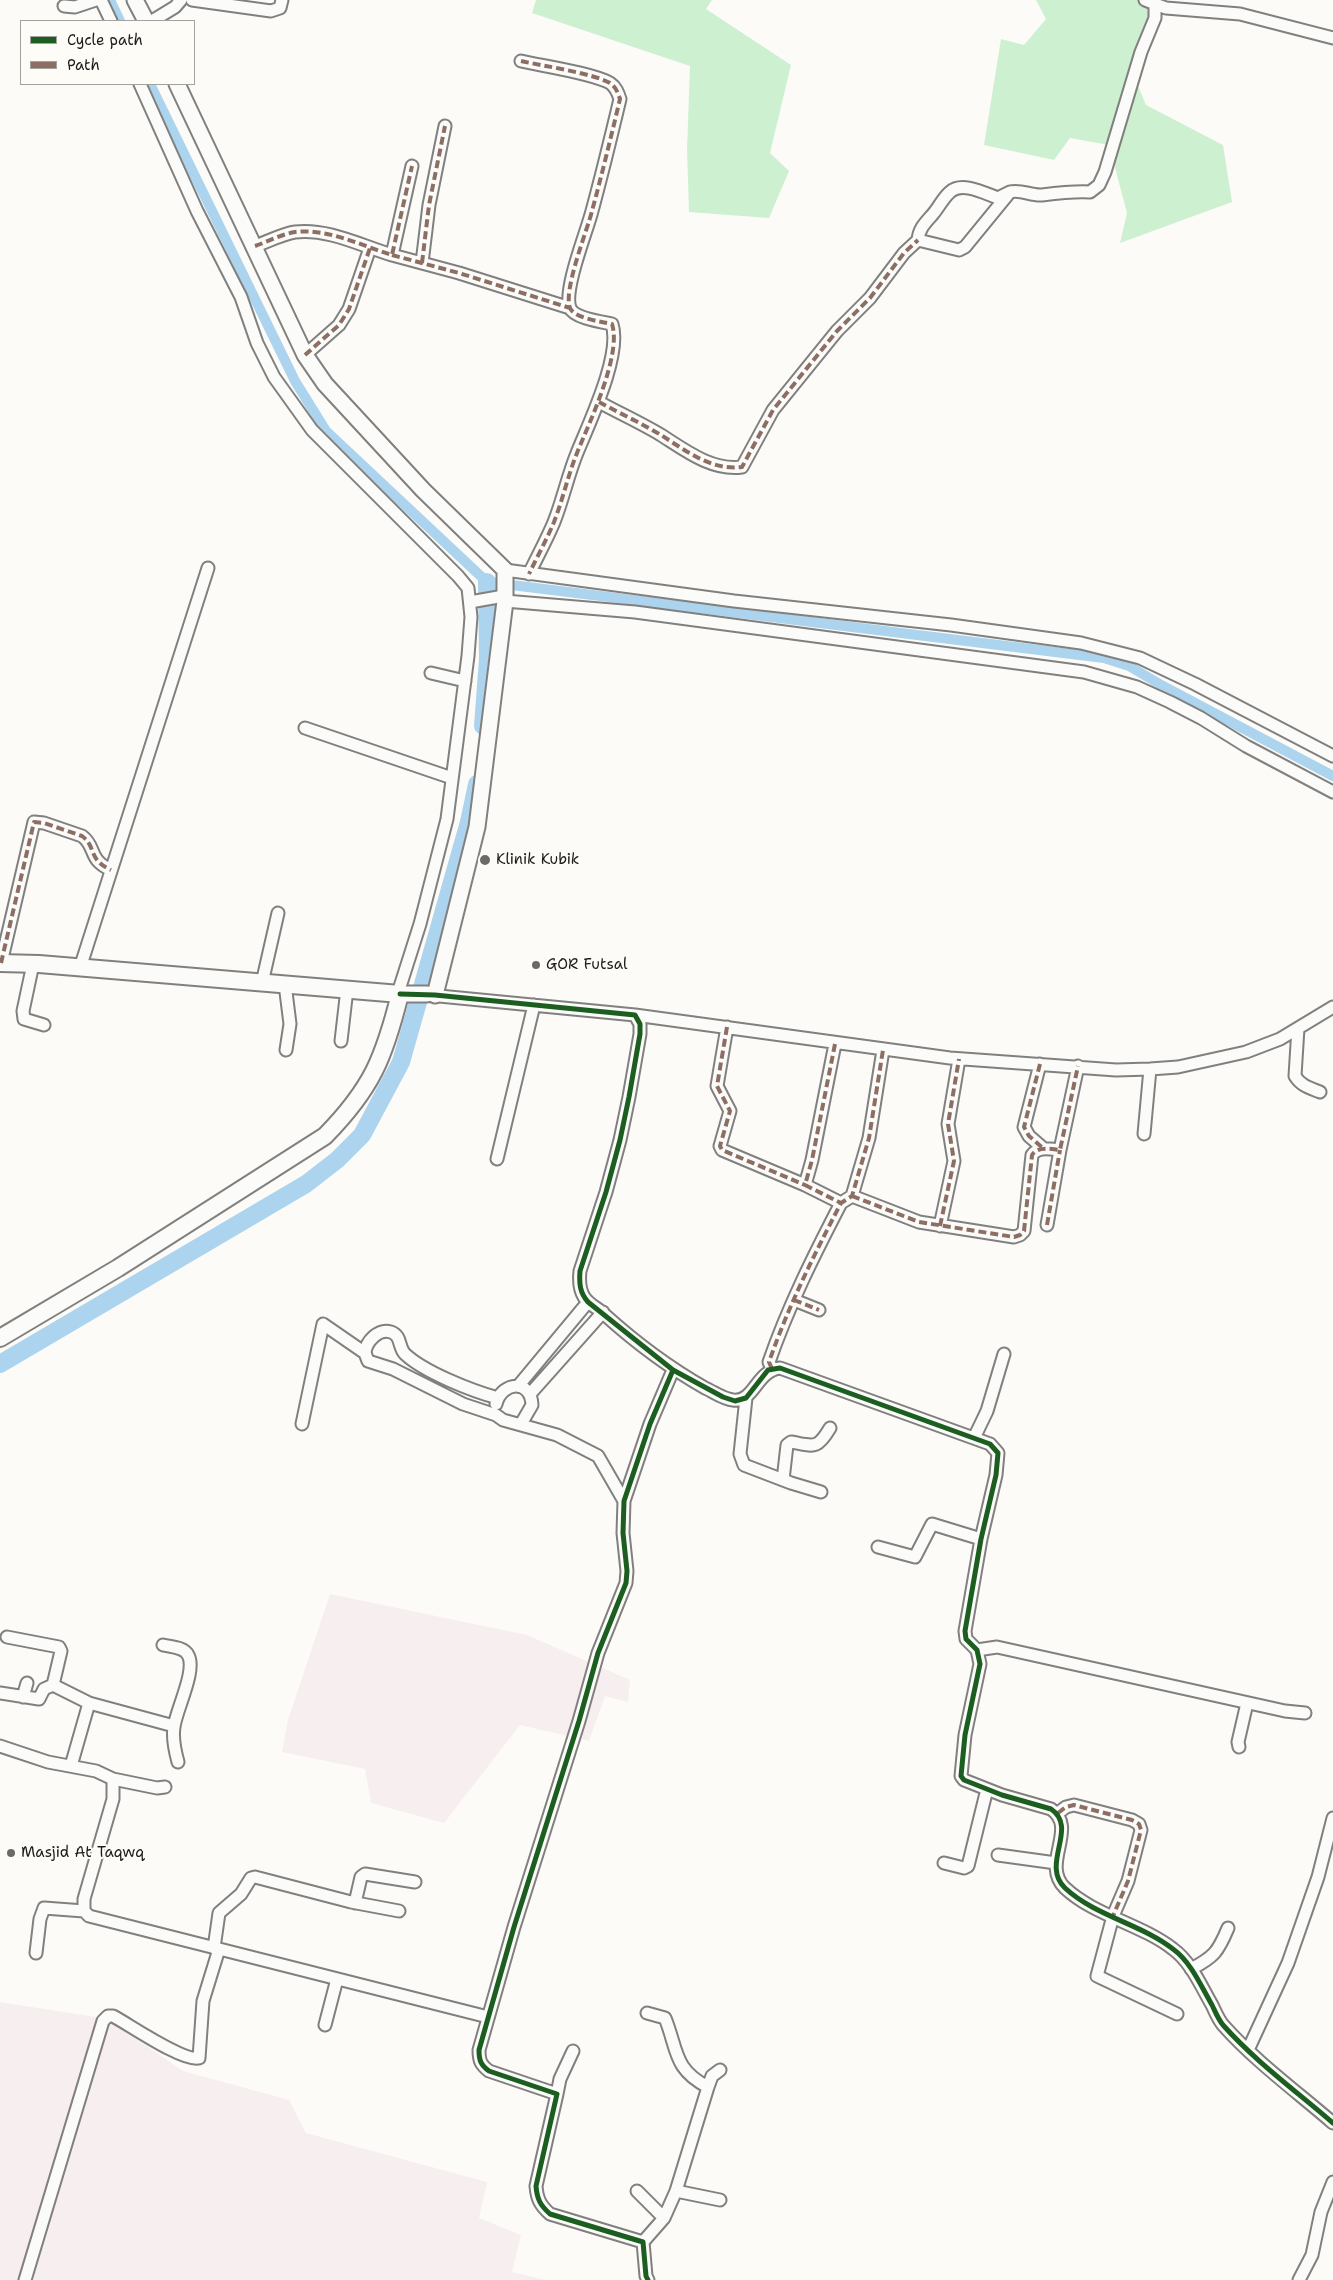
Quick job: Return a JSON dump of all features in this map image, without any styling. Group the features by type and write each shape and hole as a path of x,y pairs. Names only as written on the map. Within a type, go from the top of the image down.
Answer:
{"main road":[{"path":"0,963 33,964 401,994 390,1034 376,1070 350,1111 325,1136 118,1268 0,1338"}],"street":[{"path":"64,6 75,7 96,0"},
{"path":"101,0 111,20"},
{"path":"135,0 145,20"},
{"path":"154,20 181,0"},
{"path":"192,0 271,11 280,8 282,0"},
{"path":"1150,2 1166,8 1240,14 1333,38"},
{"path":"599,402 662,436 688,454 728,468 742,467 773,410 837,330 870,298 898,260 918,240 918,233 923,225 948,193 954,189 970,188 998,198 1016,190 1030,195 1073,191 1090,192 1099,185 1141,52 1154,18 1150,2"},
{"path":"521,60 598,78 611,84 617,91 620,100 592,212 574,269 569,296 570,308"},
{"path":"140,85 197,211 241,297 257,343 274,377 312,430 458,576 468,588 474,601 445,829 401,994 431,995 636,1016 727,1027 834,1044 959,1059 1116,1070 1178,1067 1246,1052 1280,1039 1333,1007"},
{"path":"178,85 305,355 325,384 423,490 504,588 635,612 1092,674 1137,686 1170,702 1201,718 1246,746 1333,792"},
{"path":"422,263 429,205 445,126"},
{"path":"392,255 412,166"},
{"path":"918,240 959,250 965,247 1010,192"},
{"path":"255,246 294,232 326,234 570,308 582,317 612,324 607,374 599,402 577,453 554,522 529,574 504,588 474,601"},
{"path":"305,355 339,325 349,309 370,248"},
{"path":"80,968 208,568"},
{"path":"529,574 1080,643 1140,658 1195,684 1333,756"},
{"path":"431,995 477,827 504,588"},
{"path":"431,673 465,682"},
{"path":"305,728 452,778"},
{"path":"0,963 34,822 44,823 82,836 87,840 100,864 111,870"},
{"path":"262,982 278,913"},
{"path":"33,964 23,1010 24,1019 44,1025"},
{"path":"285,984 290,1024 286,1050"},
{"path":"341,1041 347,989"},
{"path":"497,1159 534,1005"},
{"path":"636,1016 640,1024 640,1034 630,1097 606,1192 580,1271 579,1282 582,1295 621,1330 673,1370 723,1397 735,1400 746,1398"},
{"path":"727,1027 717,1086 718,1092 730,1107 720,1146 722,1150 841,1202"},
{"path":"1298,1028 1295,1076 1298,1081 1307,1087 1320,1092"},
{"path":"805,1185 812,1160 834,1044"},
{"path":"772,1368 769,1362 794,1300 841,1202 852,1196 869,1138 883,1050"},
{"path":"940,1226 954,1161 948,1124 959,1059"},
{"path":"1040,1064 1024,1127 1029,1136 1044,1149"},
{"path":"1047,1225 1060,1150 1078,1066"},
{"path":"1144,1134 1150,1069"},
{"path":"852,1196 919,1222 1014,1236 1020,1235 1024,1231 1032,1155 1035,1150 1060,1150"},
{"path":"794,1300 819,1310"},
{"path":"496,1415 498,1398 509,1387 519,1385 588,1302"},
{"path":"530,1394 603,1312"},
{"path":"302,1424 323,1324 366,1353"},
{"path":"498,1398 430,1371 403,1352 399,1337 386,1331 378,1333 371,1339 366,1348 368,1361 394,1369 463,1404 496,1415 510,1423 521,1424 557,1435 598,1456 624,1501"},
{"path":"394,1369 403,1352"},
{"path":"974,1438 987,1411 1004,1354"},
{"path":"821,1492 744,1465 741,1460 746,1398 764,1374 772,1368 787,1369 990,1444 998,1453 996,1475 981,1540 965,1631 966,1639 977,1650 980,1664 965,1735 960,1776 964,1780 987,1789 1051,1809 1058,1813 1063,1827 1056,1863 1057,1873 1063,1886 1076,1898 1157,1938 1175,1950 1191,1969 1221,2023 1248,2050 1333,2123"},
{"path":"557,2094 489,2071 483,2067 479,2060 479,2050 517,1918 579,1721 598,1653 626,1583 627,1571 622,1533 624,1501 650,1424 673,1370"},
{"path":"519,1385 530,1394 532,1405 521,1424"},
{"path":"783,1480 787,1445 791,1442 814,1446 822,1443 830,1428"},
{"path":"878,1547 916,1557 932,1524 981,1540"},
{"path":"7,1637 61,1649 53,1685"},
{"path":"163,1645 185,1651 190,1657 190,1669 174,1726 178,1762"},
{"path":"977,1650 997,1647 1305,1713"},
{"path":"23,1697 28,1683"},
{"path":"0,1693 40,1699 44,1689 53,1685"},
{"path":"53,1685 89,1703 174,1726"},
{"path":"1239,1748 1238,1742 1247,1702"},
{"path":"71,1766 89,1703"},
{"path":"0,1746 48,1762 96,1771 113,1779 157,1788 165,1787"},
{"path":"84,1911 84,1899 113,1799 113,1779"},
{"path":"944,1863 967,1867 987,1789"},
{"path":"1058,1813 1066,1807 1074,1805 1132,1820 1139,1824 1140,1830 1128,1881 1113,1916 1098,1978 1177,2014"},
{"path":"1248,2050 1288,1963 1318,1877 1333,1818"},
{"path":"998,1855 1056,1863"},
{"path":"355,1903 361,1877 365,1874 415,1882"},
{"path":"25,2280 103,2021 108,2016 113,2016 179,2054 193,2060 199,2058 203,2001 217,1948 219,1913 242,1894 251,1878 261,1877 355,1903 399,1911"},
{"path":"36,1954 40,1919 44,1908 84,1911 89,1916 338,1979 397,1992 488,2017"},
{"path":"1191,1969 1212,1958 1218,1952 1228,1928"},
{"path":"325,2025 338,1979"},
{"path":"647,2013 665,2018 682,2066 688,2075 708,2087"},
{"path":"573,2051 560,2079 536,2186 537,2198 542,2207 550,2214 643,2242"},
{"path":"648,2280 643,2242 664,2218 676,2191 712,2076 720,2070"},
{"path":"1299,2280 1312,2255 1321,2212 1333,2182"},
{"path":"676,2191 720,2200"},
{"path":"637,2192 664,2218"}],"shaded area":[{"path":"330,1594 527,1635 630,1680 628,1702 605,1696 589,1741 520,1725 444,1823 371,1803 365,1769 282,1752 288,1720"},
{"path":"0,2002 108,2019 183,2071 289,2100 306,2133 487,2182 479,2218 521,2235 512,2272 545,2280 0,2280"}],"green space":[{"path":"536,0 712,0 706,9 791,65 770,153 789,171 769,218 689,212 687,150 690,66 532,13"},
{"path":"1036,0 1144,0 1158,15 1136,81 1146,105 1223,145 1232,202 1120,243 1127,213 1109,145 1070,138 1054,160 984,145 1001,39 1024,45 1046,19"}],"waterway":[{"path":"110,0 120,20"},
{"path":"150,85 295,381 326,431 487,582 1104,658 1129,666 1333,776"},
{"path":"483,726 488,659 487,582"},
{"path":"0,1364 306,1184 337,1160 362,1135 401,1062 469,822 477,784"}],"marked path":[{"path":"521,61 602,79 614,86 620,99 592,211 576,260 569,299 570,308 577,314 589,319 612,324 614,337 612,353 603,389 574,461 554,522 529,574"},
{"path":"422,263 429,205 445,126"},
{"path":"255,246 290,233 307,231 332,235 392,255 412,166"},
{"path":"599,402 710,463 720,466 742,467 773,410 837,331 870,298 904,253 918,240"},
{"path":"305,355 339,325 349,309 370,248"},
{"path":"392,255 459,273 570,308"},
{"path":"1,963 34,822 44,823 82,836 87,840 98,862 111,870"},
{"path":"727,1027 717,1086 730,1111 720,1146 722,1150 805,1185"},
{"path":"835,1044 812,1160 805,1185 841,1203"},
{"path":"772,1369 769,1362 784,1321 802,1281 841,1203 852,1196 869,1138 883,1050"},
{"path":"940,1226 954,1161 948,1124 959,1059"},
{"path":"1040,1064 1024,1127 1029,1136 1044,1149"},
{"path":"852,1196 919,1222 1014,1237 1020,1235 1024,1231 1032,1155 1041,1149 1060,1150 1078,1066"},
{"path":"1047,1225 1060,1150"},
{"path":"794,1300 819,1310"},
{"path":"1058,1813 1066,1807 1074,1805 1132,1820 1139,1824 1141,1830 1128,1881 1113,1916"}],"cycle path":[{"path":"400,994 435,995 635,1015 640,1024 640,1034 629,1097 606,1192 580,1271 580,1284 583,1295 588,1302 673,1370 723,1397 735,1401 746,1398 768,1370 780,1368 990,1444 998,1453 996,1475 981,1539 965,1631 966,1639 977,1650 980,1664 965,1735 961,1776 964,1780 1002,1795 1051,1809 1059,1817 1061,1826 1056,1868 1058,1878 1065,1888 1090,1906 1160,1940 1179,1954 1195,1975 1223,2025 1262,2063 1333,2123"},
{"path":"648,2280 643,2242 550,2214 541,2205 536,2186 557,2094 489,2071 481,2062 479,2050 514,1927 579,1721 598,1653 626,1583 627,1571 623,1533 624,1501 650,1424 673,1370"}],"place":[{"name":"Klinik Kubik","path":"485,860"},
{"name":"GOR Futsal","path":"536,965"},
{"name":"Masjid At Taqwq","path":"11,1853"}]}
